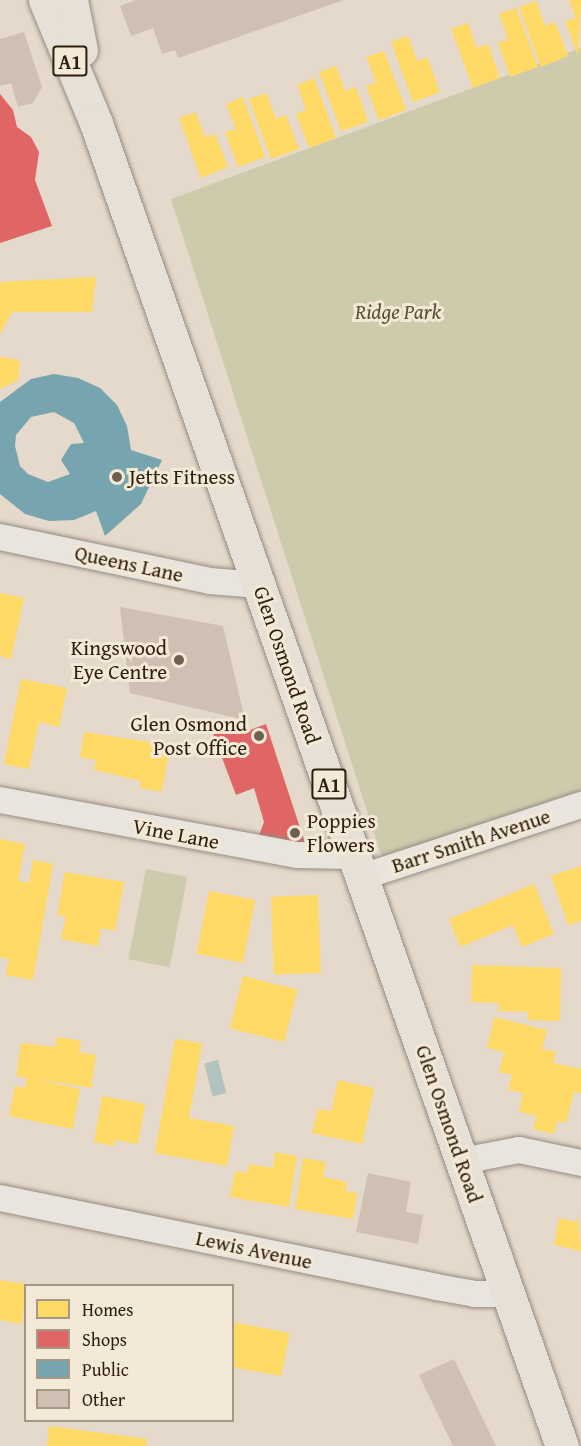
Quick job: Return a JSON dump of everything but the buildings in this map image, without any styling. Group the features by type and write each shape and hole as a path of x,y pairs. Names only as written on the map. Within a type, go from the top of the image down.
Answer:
{"highway":[{"name":"Glen Osmond Road","path":"45,0 96,123 562,1446"},
{"name":"Glen Osmond Road","path":"71,0 96,123"}],"street":[{"name":"Queens Lane","path":"0,537 210,581 259,585"},
{"name":"Vine Lane","path":"0,800 358,866"},
{"name":"Barr Smith Avenue","path":"358,866 581,805"},
{"path":"462,1161 519,1150 581,1163"},
{"name":"Lewis Avenue","path":"0,1198 436,1287 474,1294 508,1294"}],"green space":[{"name":"Ridge Park","path":"581,48 581,790 383,861 171,199"},
{"path":"146,869 187,877 170,967 128,959"}],"shaded area":[{"path":"218,1060 226,1093 213,1096 204,1063"}],"place":[{"name":"Jetts Fitness","path":"117,477"},
{"name":"Kingswood Eye Centre","path":"179,660"},
{"name":"Glen Osmond Post Office","path":"259,736"},
{"name":"Poppies Flowers","path":"295,833"}]}
